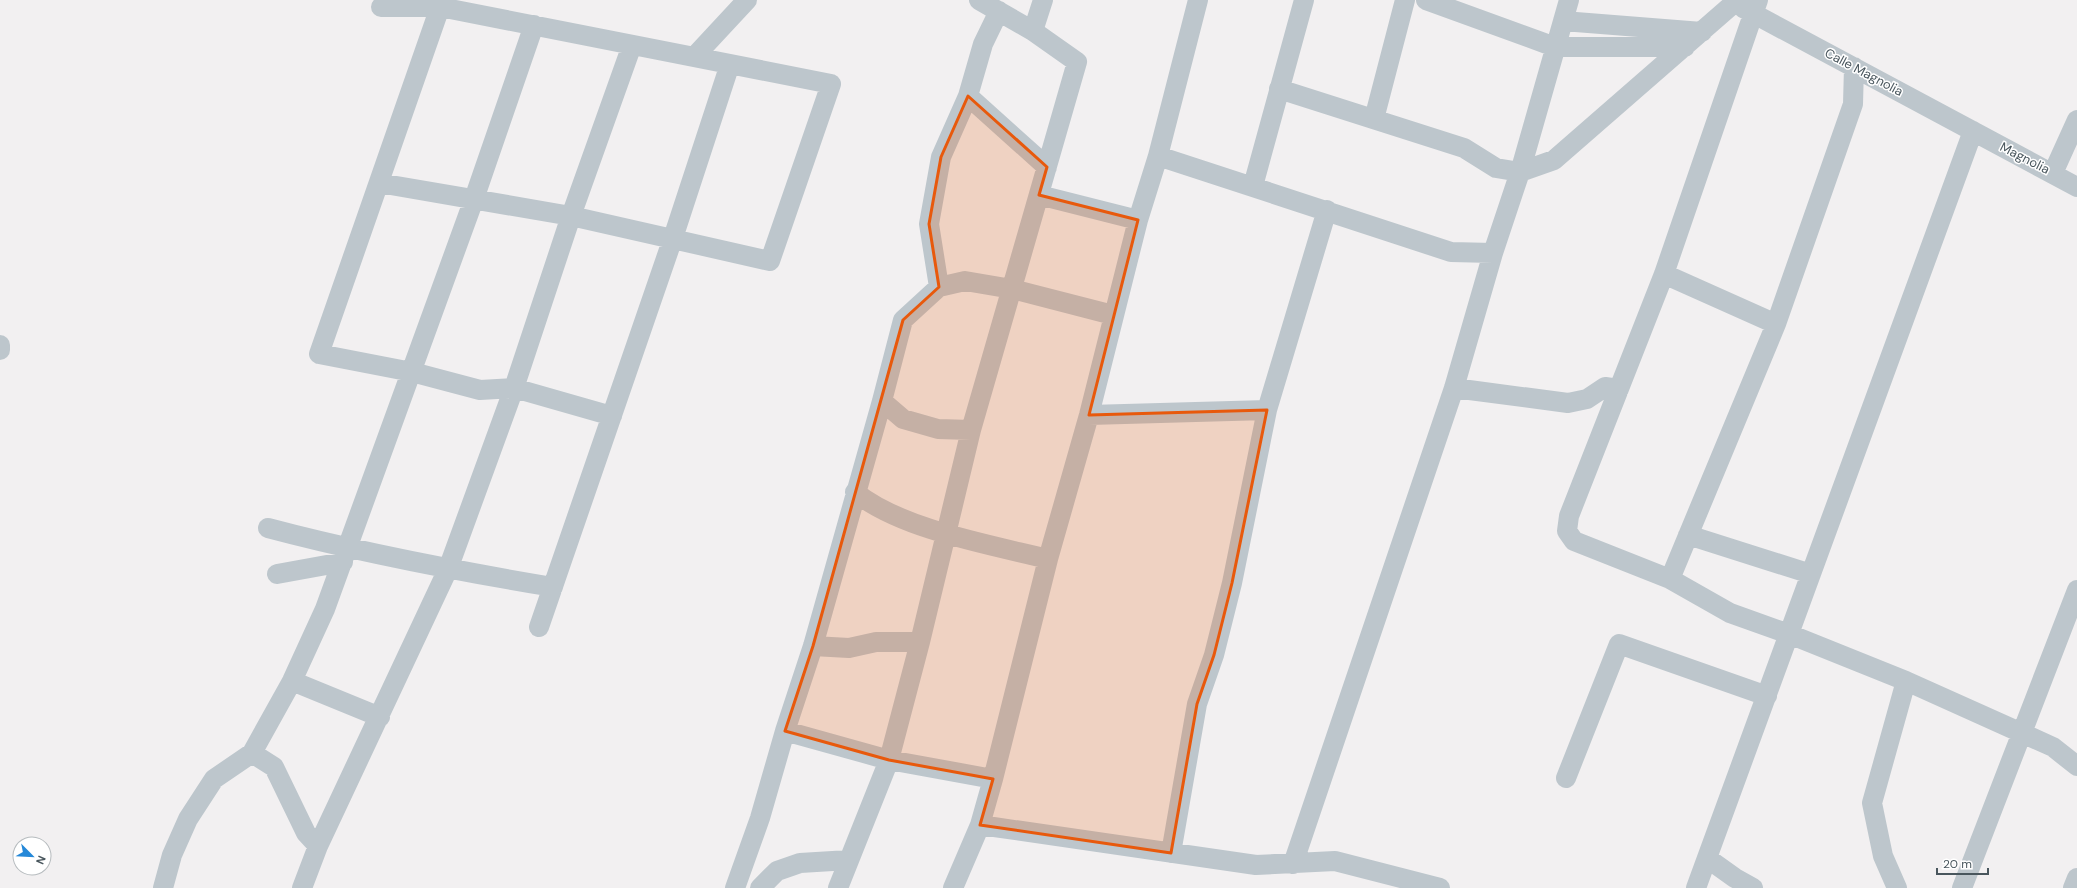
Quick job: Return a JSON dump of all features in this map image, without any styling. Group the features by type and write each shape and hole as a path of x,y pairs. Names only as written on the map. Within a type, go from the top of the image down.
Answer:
{"street":[{"path":"694,57 747,0"},
{"path":"838,888 889,760 920,642 971,430 1077,62 1033,30 979,0"},
{"path":"1033,30 1043,0"},
{"path":"953,888 980,824 993,779 1048,559 1088,415 1138,220 1158,156 1198,0"},
{"path":"1253,186 1304,0"},
{"path":"1374,119 1405,0"},
{"path":"1426,0 1556,47 1685,47"},
{"path":"1293,864 1454,388 1493,253 1520,172 1569,0"},
{"path":"1279,89 1464,148 1496,168 1520,172 1554,160 1702,32 1728,2"},
{"name":"Calle Magnolia","path":"1728,2 1756,6 1854,67 1973,131"},
{"path":"1756,6 1664,274 1569,516 1567,531 1574,541 1670,579 1730,613 1789,634 1906,681 2053,747 2077,766"},
{"path":"379,183 571,216 770,261 831,84 440,7 381,7"},
{"path":"440,7 319,354 412,372 480,390 514,388 612,416"},
{"path":"939,288 929,224 941,157 968,96 983,44 999,12"},
{"path":"1563,21 1702,32"},
{"path":"163,888 172,855 188,819 214,780 252,753 292,681 325,609 346,556 474,199 534,25"},
{"path":"302,888 318,846 380,717 448,569 514,388 571,216 632,45"},
{"path":"539,628 673,238 730,64"},
{"path":"1670,579 1776,324 1854,104 1854,67"},
{"path":"968,96 1047,167"},
{"path":"2053,173 2077,120"},
{"path":"1696,888 1973,131"},
{"name":"Magnolia","path":"1973,131 2077,187"},
{"path":"1158,156 1327,210 1451,252 1493,253"},
{"path":"1039,195 1138,220"},
{"path":"1171,853 1197,704 1214,655 1232,583 1267,410 1327,210"},
{"path":"1664,274 1776,324"},
{"path":"738,887 785,731 813,646 855,492 882,401 902,320 939,288 965,280 1012,289 1113,315"},
{"path":"0,345 0,350"},
{"path":"1454,388 1568,404 1587,399 1606,387 1619,389"},
{"path":"882,401 903,418 938,429 971,430"},
{"path":"1088,415 1267,410"},
{"path":"855,492 870,504 882,510 946,534 1048,559"},
{"path":"268,528 346,556 448,569 553,587"},
{"path":"1688,535 1811,574"},
{"path":"277,574 346,556"},
{"path":"1962,888 2077,590"},
{"path":"813,646 849,648 876,642 920,642"},
{"path":"1566,778 1619,644 1767,696"},
{"path":"292,681 380,717"},
{"path":"1897,888 1883,856 1872,803 1906,681"},
{"path":"785,731 889,760 993,779"},
{"path":"252,753 274,767 306,833 318,846"},
{"path":"980,824 1256,865 1335,861 1440,888"},
{"path":"1707,858 1735,878 1753,888"},
{"path":"760,888 777,871 800,863 849,860"},
{"path":"2074,888 2077,878"}],"highlighted area":[{"path":"968,96 1047,167 1039,195 1138,220 1089,415 1267,410 1232,583 1214,655 1197,704 1171,853 980,825 993,779 889,760 785,731 813,646 903,320 939,287 929,224 941,157"}]}
